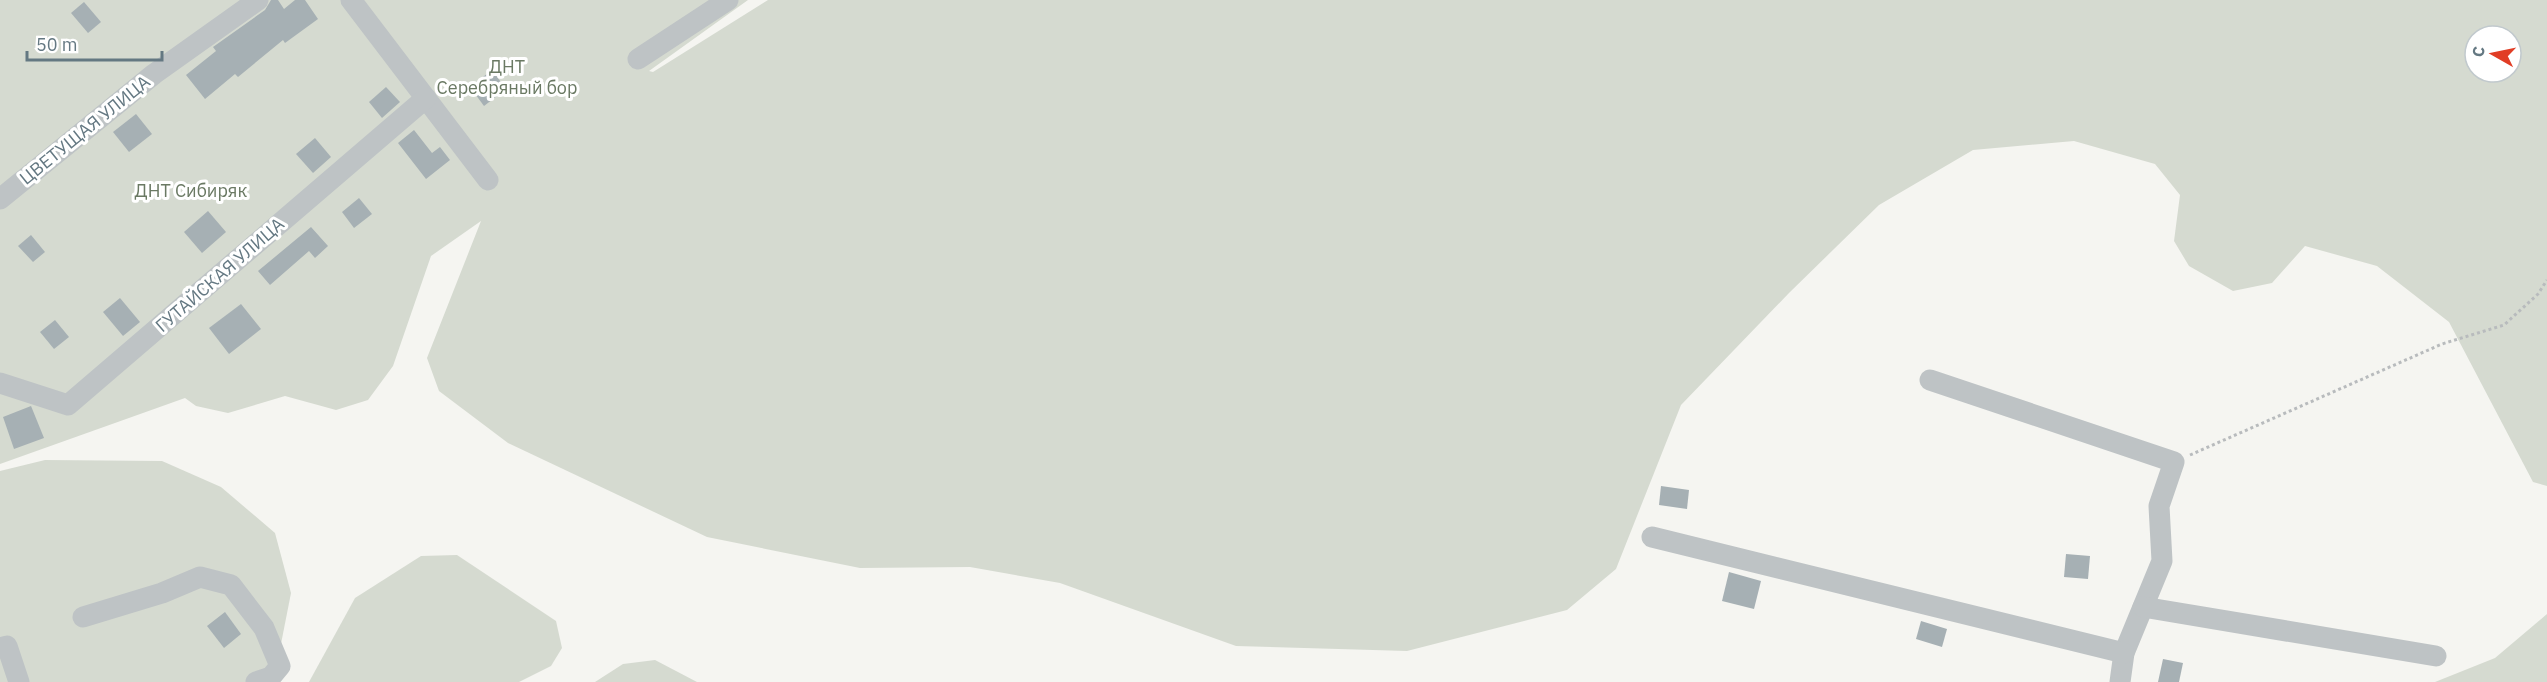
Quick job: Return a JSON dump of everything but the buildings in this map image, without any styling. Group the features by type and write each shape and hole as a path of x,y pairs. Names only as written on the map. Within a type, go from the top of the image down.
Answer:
{"street":[{"name":"ЦВЕТУЩАЯ УЛИЦА","path":"0,199 154,74 258,0"},
{"path":"351,0 488,180"},
{"path":"638,58 728,0"},
{"name":"ГУТАЙСКАЯ УЛИЦА","path":"0,383 68,405 426,98"},
{"path":"1930,380 2174,462 2159,506 2162,561 2124,653 2120,682"},
{"path":"1652,537 2124,653"},
{"path":"83,616 162,593 200,577 231,585 264,628 281,674 256,682"},
{"path":"2143,607 2436,656"},
{"path":"0,648 7,646 19,682"}],"path":[{"path":"2174,462 2442,344 2504,325 2538,294 2547,280"}],"green space":[{"path":"0,0 748,0 649,71 653,72 768,0 2547,0 2547,486 2533,482 2449,322 2377,266 2305,246 2272,283 2233,291 2189,266 2174,241 2180,195 2155,164 2074,141 1973,150 1879,205 1789,293 1681,405 1616,569 1567,610 1407,651 1236,646 1060,583 970,567 860,568 707,537 508,443 439,391 427,358 481,221 431,256 393,366 368,400 336,410 285,396 228,413 196,406 185,398 0,464"},
{"path":"45,460 162,461 221,487 275,533 291,593 279,654 268,682 0,682 0,471"},
{"path":"457,555 556,621 562,648 551,666 519,682 309,682 355,598 421,556"},
{"path":"2547,614 2547,682 2435,682 2495,658"},
{"path":"655,660 697,682 595,682 623,664"}],"park label":[{"name":"ДНТ Серебряный бор","path":"507,77"},
{"name":"ДНТ Сибиряк","path":"191,191"}]}
